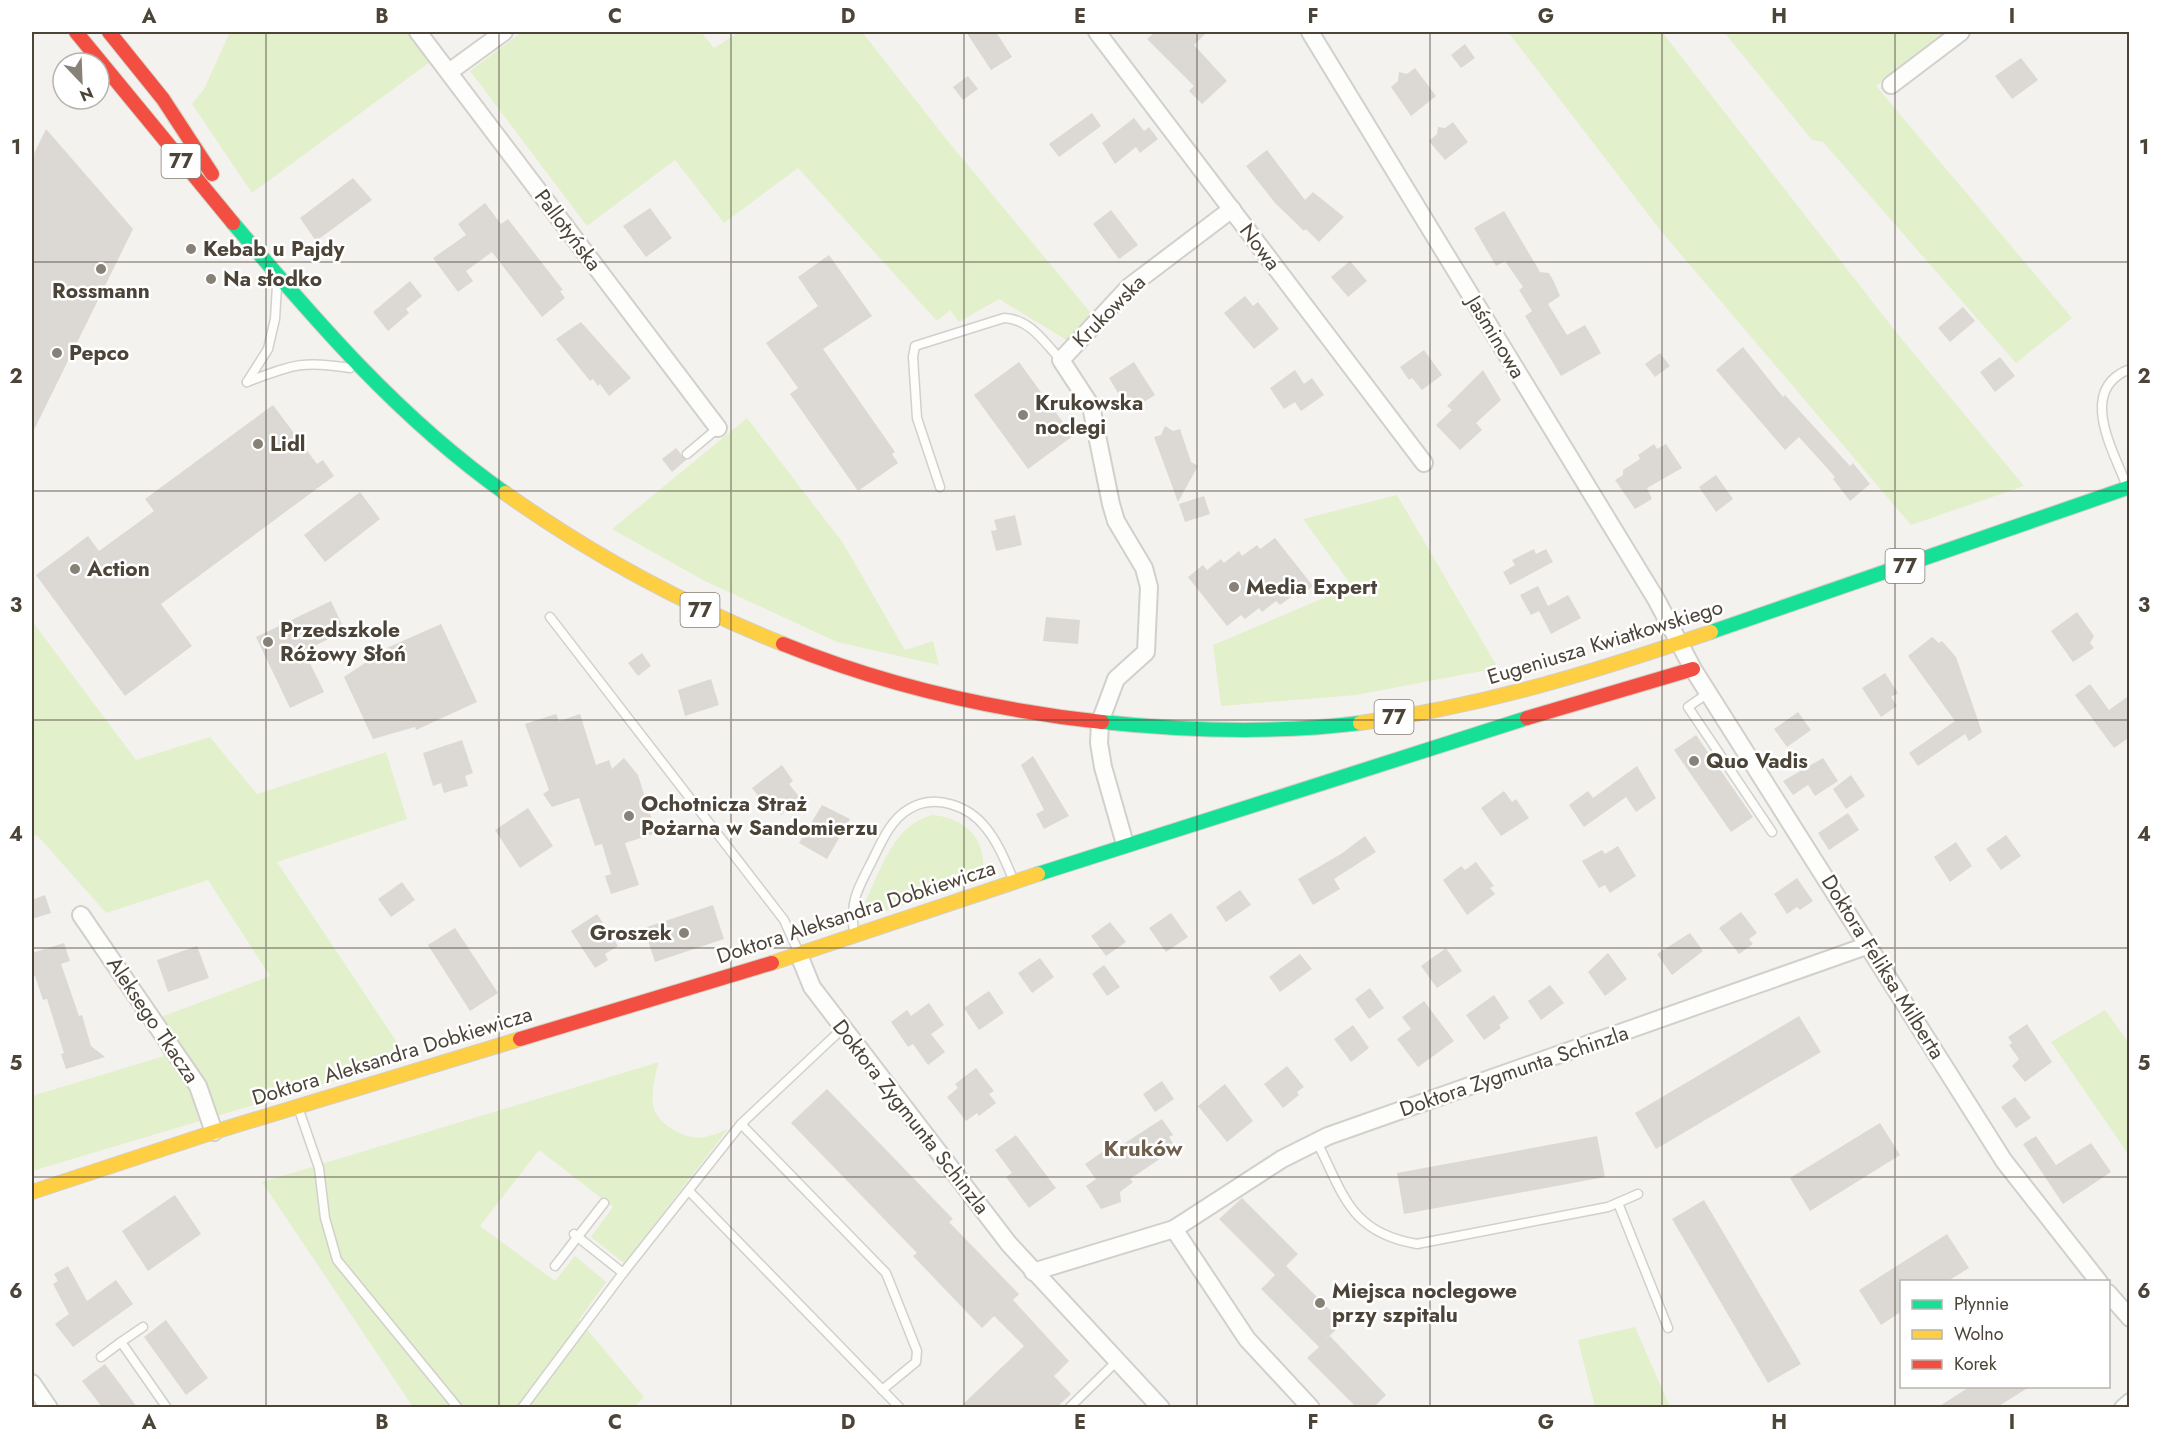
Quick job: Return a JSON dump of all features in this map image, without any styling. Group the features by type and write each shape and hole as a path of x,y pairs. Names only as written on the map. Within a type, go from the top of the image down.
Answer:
{"main road":[{"name":"Eugeniusza Kwiatkowskiego","path":"76,32 140,108 219,210 360,369 437,440 540,519 646,583 711,616 787,648 891,682 998,709 1180,729 1252,730 1375,720 1455,707 1521,693 1679,644 2129,488"},
{"name":"Eugeniusza Kwiatkowskiego","path":"110,32 163,99 229,201 252,246"},
{"name":"Doktora Aleksandra Dobkiewicza","path":"32,1192 298,1106 799,955 1125,844 1438,745 1692,669"}],"street":[{"name":"Pallotyńska","path":"418,32 718,428"},
{"path":"449,72 504,32"},
{"name":"Nowa","path":"1097,32 1424,464"},
{"name":"Jaśminowa","path":"1310,32 1656,599 1679,644"},
{"path":"1891,85 1961,32"},
{"name":"Krukowska","path":"1125,844 1102,759 1100,722 1116,679 1146,652 1149,587 1144,568 1116,521 1091,406 1060,360 1129,287 1232,209"},
{"name":"Doktora Feliksa Milberta","path":"1679,644 1692,669 2004,1161 2092,1279"},
{"name":"Aleksego Tkacza","path":"81,915 198,1086 214,1132"},
{"name":"Doktora Zygmunta Schinzla","path":"1033,1272 1174,1228 1282,1159 1317,1142 1869,945"},
{"name":"Doktora Zygmunta Schinzla","path":"799,955 812,987 842,1029 1009,1244 1158,1406"},
{"path":"1174,1228 1246,1339 1311,1407"},
{"path":"2110,1294 2130,1318"},
{"path":"32,1383 49,1407"},
{"path":"2123,1407 2130,1402"}],"lane":[{"path":"277,276 275,319 268,349 246,382 295,364 316,362 360,369"},
{"path":"940,487 917,418 913,357 915,346 1004,318 1016,319 1028,325 1060,360"},
{"path":"2129,488 2100,415 2104,392 2112,380 2130,369"},
{"path":"687,454 718,428"},
{"path":"550,617 784,920 799,955"},
{"path":"1708,693 1688,707 1772,832"},
{"path":"854,935 853,901 886,833 909,808 927,802 946,803 960,806 972,813 999,847 1014,881"},
{"path":"522,1407 623,1273 690,1192 741,1124 842,1029"},
{"path":"298,1106 319,1168 324,1218 337,1260 458,1407"},
{"path":"741,1124 890,1279 917,1351 916,1362 882,1390"},
{"path":"1317,1142 1355,1214 1381,1235 1397,1241 1417,1244 1618,1203 1638,1194"},
{"path":"690,1192 900,1407"},
{"path":"555,1266 576,1235 604,1203"},
{"path":"1618,1203 1668,1328"},
{"path":"576,1235 623,1273"},
{"path":"101,1357 143,1327"},
{"path":"121,1342 167,1407"},
{"path":"1069,1407 1117,1361"}],"green space":[{"path":"230,32 407,32 430,62 252,193 192,104 204,89"},
{"path":"522,32 701,32 714,48 739,32 862,32 947,140 1091,313 1068,341 999,299 959,322 950,310 937,321 798,168 724,223 675,160 587,226 470,71"},
{"path":"1508,32 1662,32 1900,337 2024,486 1911,525 1661,231"},
{"path":"1724,32 1945,32 1876,86 2072,318 2016,363 1823,142 1812,140"},
{"path":"747,418 843,543 905,650 933,641 939,665 837,642 703,580 612,529"},
{"path":"1397,495 1498,668 1356,695 1221,706 1213,645 1352,586 1303,519"},
{"path":"32,621 136,760 210,737 257,794 386,752 407,819 277,862 408,1059 32,1171 32,1096 164,1056 145,1023 270,976 208,880 106,913 37,835 32,837"},
{"path":"932,815 956,821 972,834 982,852 983,876 978,881 879,913 872,913 865,905 866,900 891,849 908,828"},
{"path":"2105,1010 2129,1043 2129,1155 2051,1042"},
{"path":"659,1062 653,1098 654,1109 662,1121 675,1131 698,1138 728,1129 624,1263 591,1237 613,1207 539,1150 480,1226 555,1281 575,1256 606,1282 579,1320 644,1397 634,1407 413,1407 262,1182"},
{"path":"1635,1327 1670,1407 1595,1407 1578,1340"}],"building":[{"path":"966,32 996,32 1012,57 991,70"},
{"path":"1155,32 1207,32 1194,45 1227,81 1202,104 1189,91 1194,86 1147,39"},
{"path":"1465,44 1475,58 1461,68 1451,55"},
{"path":"2021,58 2038,80 2012,99 1995,76"},
{"path":"1415,68 1436,96 1411,116 1391,87 1398,81 1399,72 1407,74"},
{"path":"968,76 978,89 963,100 953,87"},
{"path":"1092,113 1101,126 1059,157 1049,144"},
{"path":"1134,118 1144,131 1149,127 1158,139 1140,153 1136,147 1115,164 1102,143"},
{"path":"1453,122 1468,142 1445,160 1429,141 1437,134 1438,127 1445,128"},
{"path":"46,129 133,229 32,434 32,158"},
{"path":"1267,150 1305,200 1313,192 1344,217 1319,242 1275,203 1246,166"},
{"path":"353,178 372,200 316,241 300,218"},
{"path":"485,203 501,224 508,219 563,290 560,291 565,298 542,317 492,252 466,271 473,281 458,292 433,258 466,235 458,224"},
{"path":"650,208 672,238 646,257 623,226"},
{"path":"1111,210 1138,245 1119,259 1093,224"},
{"path":"1504,211 1540,272 1549,273 1554,282 1560,296 1548,304 1567,335 1585,325 1601,353 1561,376 1525,316 1532,311 1519,290 1523,287 1505,261 1496,266 1474,228"},
{"path":"829,255 872,316 823,349 895,452 892,454 898,463 858,491 790,394 798,388 766,343 818,306 798,277"},
{"path":"1350,261 1367,281 1348,297 1331,277"},
{"path":"410,281 422,296 406,309 409,313 388,331 373,312"},
{"path":"1245,296 1253,306 1258,302 1279,329 1254,349 1224,313"},
{"path":"1963,307 1975,321 1950,342 1938,328"},
{"path":"581,322 631,378 609,396 600,384 598,386 593,379 590,381 556,339"},
{"path":"1743,347 1783,397 1785,395 1850,466 1853,463 1870,484 1850,501 1833,479 1835,477 1799,437 1785,450 1716,370"},
{"path":"1424,350 1442,375 1422,390 1412,378 1409,380 1400,367"},
{"path":"1660,353 1670,366 1655,377 1645,364"},
{"path":"2000,357 2015,376 1995,392 1980,372"},
{"path":"1019,362 1073,436 1028,469 974,395"},
{"path":"1134,362 1155,395 1129,411 1109,378"},
{"path":"1295,370 1304,384 1312,378 1324,395 1301,411 1295,402 1284,409 1270,388"},
{"path":"1483,370 1501,400 1476,423 1482,430 1460,450 1436,425 1452,410 1447,406"},
{"path":"273,405 317,464 323,460 334,476 161,604 192,646 125,696 36,575 88,536 99,551 154,511 145,499"},
{"path":"1165,426 1173,431 1180,429 1191,462 1198,466 1178,502 1154,437 1161,435"},
{"path":"1654,444 1657,449 1666,444 1682,468 1647,488 1652,499 1635,509 1615,480 1623,475 1623,470 1640,459 1638,455"},
{"path":"676,448 686,460 672,472 662,459"},
{"path":"1716,475 1733,499 1716,512 1699,487"},
{"path":"360,492 380,519 325,562 304,535"},
{"path":"1204,496 1210,514 1185,522 1179,504"},
{"path":"1015,515 1022,545 996,551 991,531 997,530 994,520"},
{"path":"1275,538 1313,586 1298,598 1295,594 1280,605 1276,601 1262,612 1259,608 1245,619 1241,615 1227,626 1188,577 1203,565 1207,570 1221,559 1224,563 1239,551 1242,556 1257,545 1260,549"},
{"path":"1534,549 1536,554 1546,549 1553,562 1510,585 1503,572 1515,565 1512,560"},
{"path":"1538,586 1548,606 1568,595 1581,618 1551,634 1539,611 1531,615 1520,595"},
{"path":"331,601 345,631 304,651 324,692 290,708 256,637"},
{"path":"2077,612 2094,636 2090,643 2094,648 2073,662 2051,631"},
{"path":"1046,617 1080,620 1078,644 1043,641"},
{"path":"441,624 477,702 416,730 415,727 373,739 344,677 389,647"},
{"path":"1932,637 1939,643 1942,641 1956,657 1982,732 1969,741 1965,734 1918,766 1909,753 1955,721 1908,656"},
{"path":"642,653 651,666 638,676 628,663"},
{"path":"1885,673 1898,693 1891,697 1897,706 1881,717 1862,688"},
{"path":"711,679 719,705 685,716 678,690"},
{"path":"2090,684 2109,710 2130,695 2130,737 2114,748 2075,695"},
{"path":"1798,712 1811,730 1787,747 1774,729"},
{"path":"556,714 559,721 580,714 596,765 609,760 612,769 624,758 638,775 656,833 625,843 639,885 611,894 605,876 611,874 602,844 595,846 579,798 552,807 543,794 549,790 525,724"},
{"path":"1696,735 1753,817 1731,832 1674,750"},
{"path":"462,740 473,773 465,776 468,786 444,793 441,783 433,786 423,753"},
{"path":"1033,756 1069,816 1044,829 1036,814 1044,810 1021,765"},
{"path":"1823,758 1838,781 1815,796 1808,785 1793,795 1783,781"},
{"path":"782,765 793,781 789,784 801,799 781,815 769,800 764,804 752,788"},
{"path":"1637,766 1656,798 1636,812 1626,797 1584,827 1569,805 1588,791 1593,798"},
{"path":"1851,775 1865,796 1846,809 1833,789"},
{"path":"1504,791 1512,802 1516,799 1529,818 1501,836 1481,808"},
{"path":"822,805 850,819 827,859 799,843"},
{"path":"528,808 553,846 520,868 495,830"},
{"path":"1848,813 1859,830 1829,850 1818,833"},
{"path":"2006,835 2021,856 2001,870 1986,849"},
{"path":"1365,836 1376,852 1334,879 1340,889 1313,905 1298,879 1341,854"},
{"path":"1956,842 1972,866 1950,882 1934,857"},
{"path":"1618,846 1636,876 1610,893 1605,885 1599,888 1582,861 1602,850 1605,854"},
{"path":"1476,862 1494,886 1490,888 1495,894 1467,915 1443,880 1461,866 1465,870"},
{"path":"1797,878 1813,901 1800,910 1797,907 1787,914 1774,894"},
{"path":"402,882 415,900 391,917 378,899"},
{"path":"1240,890 1251,905 1226,922 1216,907"},
{"path":"45,895 51,913 32,919 32,900"},
{"name":"Groszek","path":"713,905 724,939 655,962 644,928"},
{"path":"1741,912 1757,933 1749,939 1753,944 1739,954 1719,928"},
{"path":"1171,913 1188,937 1166,952 1149,928"},
{"path":"597,914 618,946 605,954 608,960 595,968 571,931"},
{"path":"1110,922 1126,942 1106,956 1091,936"},
{"path":"455,928 498,993 470,1011 428,945"},
{"path":"1690,933 1703,951 1672,975 1657,954"},
{"path":"64,943 70,961 61,964 79,1016 82,1015 91,1046 105,1057 66,1069 61,1054 64,1053 47,999 43,1000 35,976 32,977 32,953"},
{"path":"197,946 209,978 168,992 157,960"},
{"path":"1446,948 1462,971 1437,988 1421,966"},
{"path":"1608,953 1627,979 1605,996 1588,972"},
{"path":"1300,954 1312,969 1280,992 1269,977"},
{"path":"1040,958 1054,977 1032,993 1018,973"},
{"path":"1104,965 1120,987 1107,996 1092,974"},
{"path":"1550,985 1564,1003 1541,1020 1528,1001"},
{"path":"1370,988 1384,1008 1369,1019 1355,999"},
{"path":"989,991 1004,1013 979,1030 964,1008"},
{"path":"1494,995 1509,1018 1499,1025 1501,1028 1484,1040 1466,1015"},
{"path":"1424,1001 1454,1041 1418,1067 1397,1039 1411,1029 1402,1017"},
{"path":"929,1003 944,1025 931,1034 945,1052 928,1065 913,1044 908,1047 891,1022 907,1010 911,1016"},
{"path":"1799,1016 1821,1052 1656,1149 1635,1113"},
{"path":"2027,1024 2052,1062 2025,1082 2012,1066 2019,1059 2009,1045 2012,1043 2008,1037"},
{"path":"1353,1025 1369,1048 1351,1062 1334,1039"},
{"path":"1287,1066 1304,1087 1297,1092 1299,1095 1283,1108 1264,1084"},
{"path":"976,1068 994,1091 989,1094 996,1103 979,1116 977,1113 966,1121 947,1097 958,1088 955,1084"},
{"path":"1162,1081 1174,1099 1155,1112 1143,1094"},
{"path":"1225,1084 1253,1121 1227,1142 1198,1106"},
{"path":"827,1089 953,1219 949,1222 1019,1294 1013,1300 1069,1361 1054,1376 1071,1394 1057,1407 960,1407 1024,1346 994,1316 982,1328 913,1256 917,1253 791,1123"},
{"path":"2015,1097 2031,1118 2016,1128 2001,1107"},
{"path":"1162,1119 1173,1135 1169,1137 1176,1148 1130,1179 1133,1182 1120,1192 1121,1202 1101,1209 1086,1186 1096,1179 1085,1164 1108,1148 1111,1152"},
{"path":"1880,1123 1900,1155 1810,1211 1790,1178"},
{"path":"1016,1135 1056,1188 1029,1208 1006,1177 1012,1173 995,1150"},
{"path":"1597,1136 1605,1177 1404,1214 1397,1173"},
{"path":"2036,1136 2056,1165 2091,1143 2111,1172 2063,1204 2023,1144"},
{"path":"175,1195 201,1234 148,1271 122,1231"},
{"path":"1242,1198 1298,1254 1286,1266 1343,1323 1321,1344 1330,1336 1386,1395 1374,1407 1356,1407 1307,1358 1319,1347 1261,1289 1275,1275 1219,1219"},
{"path":"1704,1200 1801,1364 1768,1383 1672,1219"},
{"path":"1947,1234 1969,1268 1950,1280 1900,1280 1900,1312 1881,1325 1859,1290"},
{"path":"68,1266 87,1301 116,1280 133,1304 73,1347 55,1324 69,1314 53,1284 58,1281 54,1274"},
{"path":"166,1320 208,1378 186,1395 144,1337"},
{"path":"105,1364 137,1407 102,1407 82,1381"},
{"path":"1968,1388 2028,1388 1997,1407 1938,1407"}],"traffic: fast":[{"path":"233,223 360,367 429,433 505,493"},
{"path":"1711,632 2130,487"},
{"path":"1038,874 1527,718"},
{"path":"1102,722 1166,728 1231,730 1296,729 1360,723"}],"traffic: slow":[{"path":"505,493 571,537 639,577 746,629 783,644"},
{"path":"1360,723 1450,707 1538,686 1711,632"},
{"path":"772,963 1038,874"},
{"path":"32,1192 214,1132 520,1039"}],"traffic: jam":[{"path":"76,32 233,223"},
{"path":"109,32 163,99 212,174"},
{"path":"783,644 860,672 940,694 1020,711 1102,722"},
{"path":"1527,718 1693,669"},
{"path":"520,1039 772,963"}],"place":[{"name":"Kebab u Pajdy","path":"191,249"},
{"name":"Rossmann","path":"101,269"},
{"name":"Na słodko","path":"211,279"},
{"name":"Pepco","path":"57,353"},
{"name":"Krukowska noclegi","path":"1023,415"},
{"name":"Lidl","path":"258,444"},
{"name":"Action","path":"75,569"},
{"name":"Media Expert","path":"1234,587"},
{"name":"Przedszkole Różowy Słoń","path":"268,642"},
{"name":"Quo Vadis","path":"1694,761"},
{"name":"Ochotnicza Straż Pożarna w Sandomierzu","path":"629,816"},
{"name":"Groszek","path":"684,933"},
{"name":"Miejsca noclegowe przy szpitalu","path":"1320,1303"}],"district":[{"name":"Kruków","path":"1143,1148"}]}
